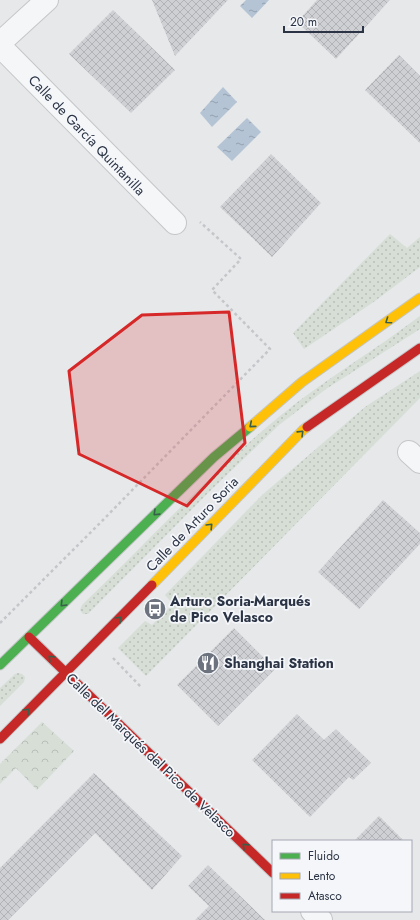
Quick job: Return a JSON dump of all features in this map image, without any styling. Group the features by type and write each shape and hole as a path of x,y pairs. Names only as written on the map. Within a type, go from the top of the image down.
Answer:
{"main road":[{"path":"0,665 214,457 302,382 420,298"},
{"name":"Calle de Arturo Soria","path":"0,739 303,430 420,348"},
{"name":"Calle del Marqués del Pico de Velasco","path":"29,637 272,872"}],"street":[{"path":"0,43 47,0"},
{"name":"Calle de García Quintanilla","path":"0,46 174,224"},
{"path":"313,912 321,920"}],"path":[{"path":"0,623 270,349 212,290 241,259 188,211 174,224"}],"highlighted area":[{"path":"229,312 245,443 187,506 79,454 69,371 142,315"}],"green space":[{"path":"390,234 407,248 420,237 420,267 375,301 304,349 293,333"},
{"path":"420,316 420,329 326,389 279,425 209,492 88,614 83,614 80,610 82,605 228,461 254,438 307,395"},
{"path":"420,371 420,398 146,676 118,648 145,621 152,625 173,604 165,595 261,496 365,407"},
{"path":"18,673 25,677 24,682 0,706 0,688"},
{"path":"42,722 74,751 37,790 16,768 0,784 0,764"}],"water":[{"path":"246,0 269,0 252,18 240,6"},
{"path":"223,87 237,102 212,127 200,113"},
{"path":"247,118 261,132 232,161 217,147"}],"building":[{"path":"152,0 228,0 175,56"},
{"path":"317,0 390,0 336,59 297,22"},
{"path":"113,10 175,70 131,113 69,54"},
{"path":"399,55 420,76 420,143 365,90"},
{"path":"271,154 321,203 272,257 220,207"},
{"path":"383,500 420,533 420,544 359,609 318,572"},
{"path":"234,628 275,669 218,726 177,685"},
{"path":"297,714 324,740 336,729 371,763 353,780 349,777 310,817 252,760"},
{"path":"94,773 182,856 152,890 95,833 8,920 0,920 0,868"},
{"path":"379,816 403,840 355,840"},
{"path":"208,865 265,920 195,920 209,906 188,886"}],"traffic: fast":[{"path":"0,665 214,457 250,427"}],"traffic: slow":[{"path":"250,427 302,382 420,298"},
{"path":"152,585 307,427"}],"traffic: jam":[{"path":"307,427 420,348"},
{"path":"0,739 152,585"},
{"path":"29,637 272,872"}],"place":[{"name":"Arturo Soria-Marqués de Pico Velasco","path":"155,609"},
{"name":"Shanghai Station","path":"208,663"}]}
